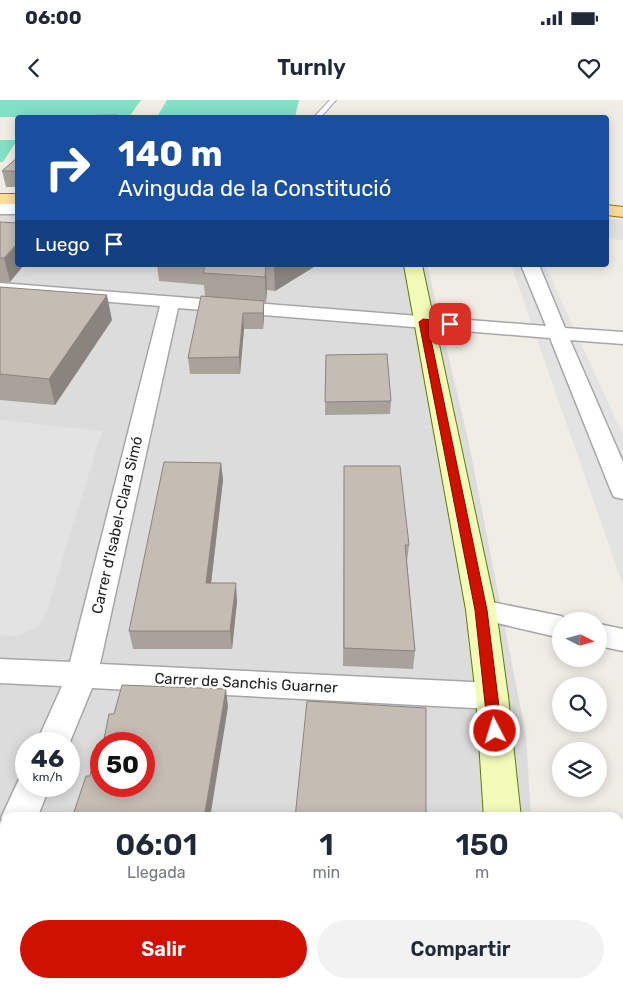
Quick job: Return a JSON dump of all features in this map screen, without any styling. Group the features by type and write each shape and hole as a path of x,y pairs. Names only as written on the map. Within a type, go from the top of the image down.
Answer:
{"main road":[{"path":"0,199 15,199"},
{"path":"609,210 623,212"},
{"path":"413,267 481,610 492,696 502,812"}],"street":[{"path":"0,210 15,209"},
{"path":"531,267 623,491"},
{"path":"0,288 623,338"},
{"name":"Carrer d'Isabel-Clara Simó","path":"57,732 82,675 170,302"},
{"path":"481,610 552,625"},
{"path":"608,636 623,640"},
{"name":"Carrer de Sanchis Guarner","path":"0,671 492,696"},
{"path":"22,812 28,797"}],"lane":[{"path":"319,115 333,100"}],"shaded area":[{"path":"15,193 15,267 427,267 469,444 526,736 531,812 0,812 0,194"},
{"path":"609,218 623,220 623,240 609,238"},
{"path":"512,267 546,267 623,435 623,585"},
{"path":"0,420 102,431 45,616 38,626 19,636 0,635"}],"green space":[{"path":"0,100 141,100 130,115 15,115 15,117 0,117"},
{"path":"167,100 299,100 295,115 158,115"},
{"path":"0,140 15,140 15,143 3,162 0,162"}],"building":[{"path":"15,160 15,171 2,171"},
{"path":"0,222 15,223 15,246 4,258 0,258"},
{"path":"204,267 266,267 265,277 203,273"},
{"path":"0,287 107,295 49,379 0,374"},
{"path":"201,296 264,301 263,313 243,313 239,357 188,358"},
{"path":"387,354 391,401 325,402 326,355"},
{"path":"164,462 221,463 206,583 236,583 230,631 129,631"},
{"path":"344,466 400,466 409,545 405,545 415,651 344,648"},
{"path":"122,685 226,689 205,812 74,812 86,776 90,776 90,797 155,797 155,732 105,732 109,714 114,714"},
{"path":"307,701 426,708 426,812 296,812"}],"route":[{"path":"450,324 423,322 481,610 495,731"}]}
